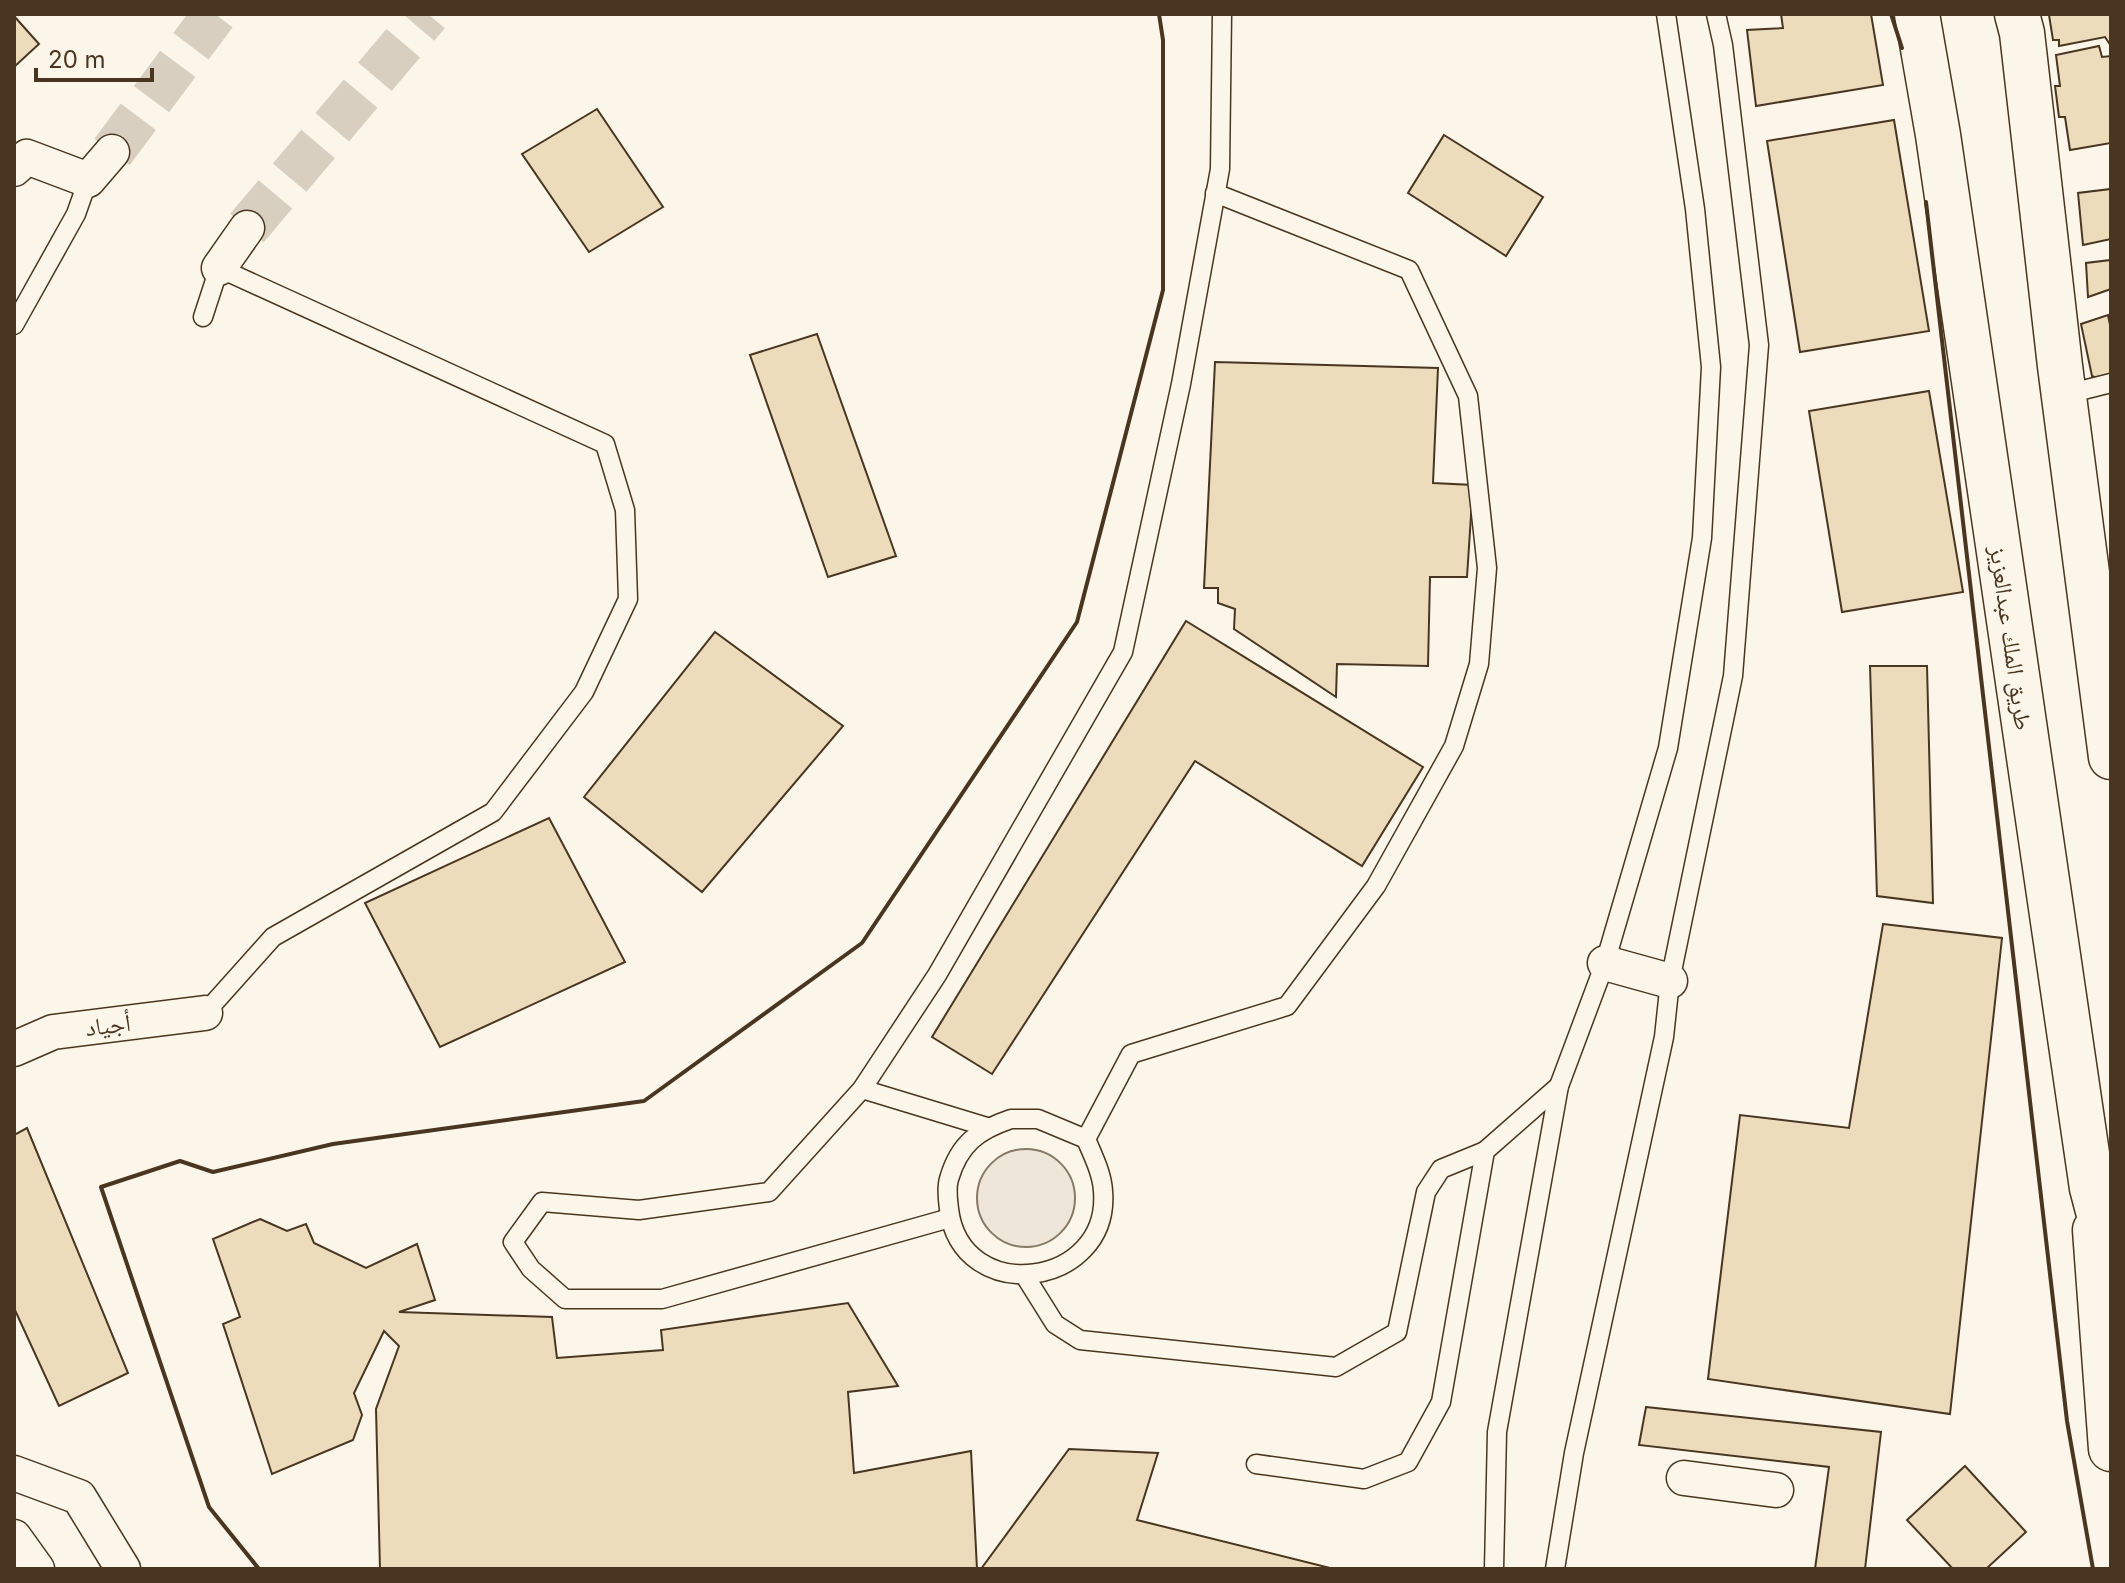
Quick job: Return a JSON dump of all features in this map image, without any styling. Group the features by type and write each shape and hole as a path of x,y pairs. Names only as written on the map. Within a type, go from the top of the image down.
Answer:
{"highway":[{"name":"طريق الملك عبدالعزيز","path":"1917,14 1938,135 2092,1188 2111,1260"},
{"path":"2021,20 2063,395 2091,548 2111,757"},
{"path":"2092,1188 2111,1449"}],"street":[{"path":"14,169 27,157 88,180 112,152"},
{"path":"219,268 247,228"},
{"path":"1605,963 1670,981"},
{"name":"أجياد","path":"14,1049 53,1032 205,1013"},
{"path":"14,1473 79,1497 123,1569"},
{"path":"1684,1478 1776,1490"},
{"path":"14,1537 37,1569"}],"lane":[{"path":"950,1218 662,1299 565,1299 531,1269 513,1242 542,1202 639,1210 769,1192 862,1089 937,975 1123,652 1181,384 1220,169 1222,14"},
{"path":"1494,1569 1497,1432 1559,1086 1605,963 1668,748 1702,538 1711,367 1695,209 1666,14"},
{"path":"1555,1569 1574,1453 1664,1037 1670,981 1733,676 1759,345 1723,45 1716,14"},
{"path":"14,325 76,214 88,180"},
{"path":"1086,1139 1131,1054 1287,1006 1376,886 1454,746 1479,664 1487,568 1468,396 1409,270 1215,193"},
{"path":"203,317 219,268 605,444 625,510 628,599 584,692 493,812 273,937 205,1013"},
{"path":"2063,395 2111,383"},
{"path":"1025,1276 1055,1324 1080,1340 1336,1367 1397,1332 1426,1192 1441,1169 1485,1151 1559,1086"},
{"path":"862,1089 987,1127"},
{"path":"1011,1119 1038,1119 1086,1139 1098,1166 1103,1192 1101,1219 1090,1241 1073,1260 1050,1272 1025,1276 998,1272 974,1258 956,1237 946,1187 953,1163 967,1143 987,1127 1011,1119"},
{"path":"1256,1464 1364,1479 1408,1462 1441,1402 1485,1151"}],"shaded area":[{"path":"1026,1149 1045,1153 1060,1164 1071,1179 1075,1198 1071,1217 1060,1232 1045,1243 1026,1247 1007,1243 992,1232 981,1217 977,1198 981,1179 992,1164 1007,1153"}],"building":[{"path":"1781,14 1871,14 1883,85 1756,106 1747,30 1783,28"},
{"path":"2111,14 2111,46 2105,37 2059,46 2059,40 2053,40 2049,15"},
{"path":"14,16 39,44 14,67"},
{"path":"2099,46 2102,57 2111,56 2111,143 2070,150 2065,117 2059,117 2055,86 2060,86 2056,55"},
{"path":"597,109 663,207 589,252 522,154"},
{"path":"1894,120 1929,331 1800,352 1767,141"},
{"path":"1444,135 1543,197 1506,256 1408,193"},
{"path":"2111,189 2111,239 2083,245 2078,193"},
{"path":"2111,260 2111,289 2088,297 2086,263"},
{"path":"2108,315 2111,379 2104,381 2092,376 2081,324"},
{"path":"817,334 896,556 828,577 750,355"},
{"path":"1215,362 1438,368 1433,483 1473,485 1467,577 1430,577 1428,666 1337,664 1336,697 1234,629 1235,609 1218,603 1218,588 1204,588"},
{"path":"1929,391 1963,592 1842,612 1809,411"},
{"path":"1186,621 1423,767 1362,866 1195,761 992,1074 932,1037"},
{"path":"715,632 843,726 702,892 584,797"},
{"path":"1870,666 1927,666 1933,903 1877,896"},
{"path":"549,818 625,962 440,1047 365,903"},
{"path":"1883,924 2002,938 1950,1414 1708,1379 1740,1115 1849,1128"},
{"path":"27,1128 128,1373 59,1406 14,1308 14,1135"},
{"path":"260,1219 287,1231 306,1224 314,1243 366,1268 417,1244 435,1300 399,1312 552,1317 557,1358 663,1350 661,1330 848,1303 898,1386 848,1392 854,1473 971,1451 977,1569 380,1569 376,1409 399,1346 384,1331 354,1393 362,1415 353,1440 272,1474 223,1324 240,1317 213,1239"},
{"path":"1646,1407 1881,1432 1865,1569 1815,1569 1829,1467 1639,1445"},
{"path":"1069,1449 1158,1453 1137,1520 1334,1569 981,1569"},
{"path":"1965,1466 2026,1532 1986,1569 1953,1569 1907,1520"}],"tunnel":[{"path":"112,152 215,14"},
{"path":"247,228 428,14"}],"wall":[{"path":"259,1569 209,1507 101,1187 180,1161 213,1172 333,1144 644,1101 862,943 1077,622 1163,290 1163,40 1159,14"},
{"path":"1891,14 1902,48"},
{"path":"1926,202 2067,1421 2093,1569"}]}
